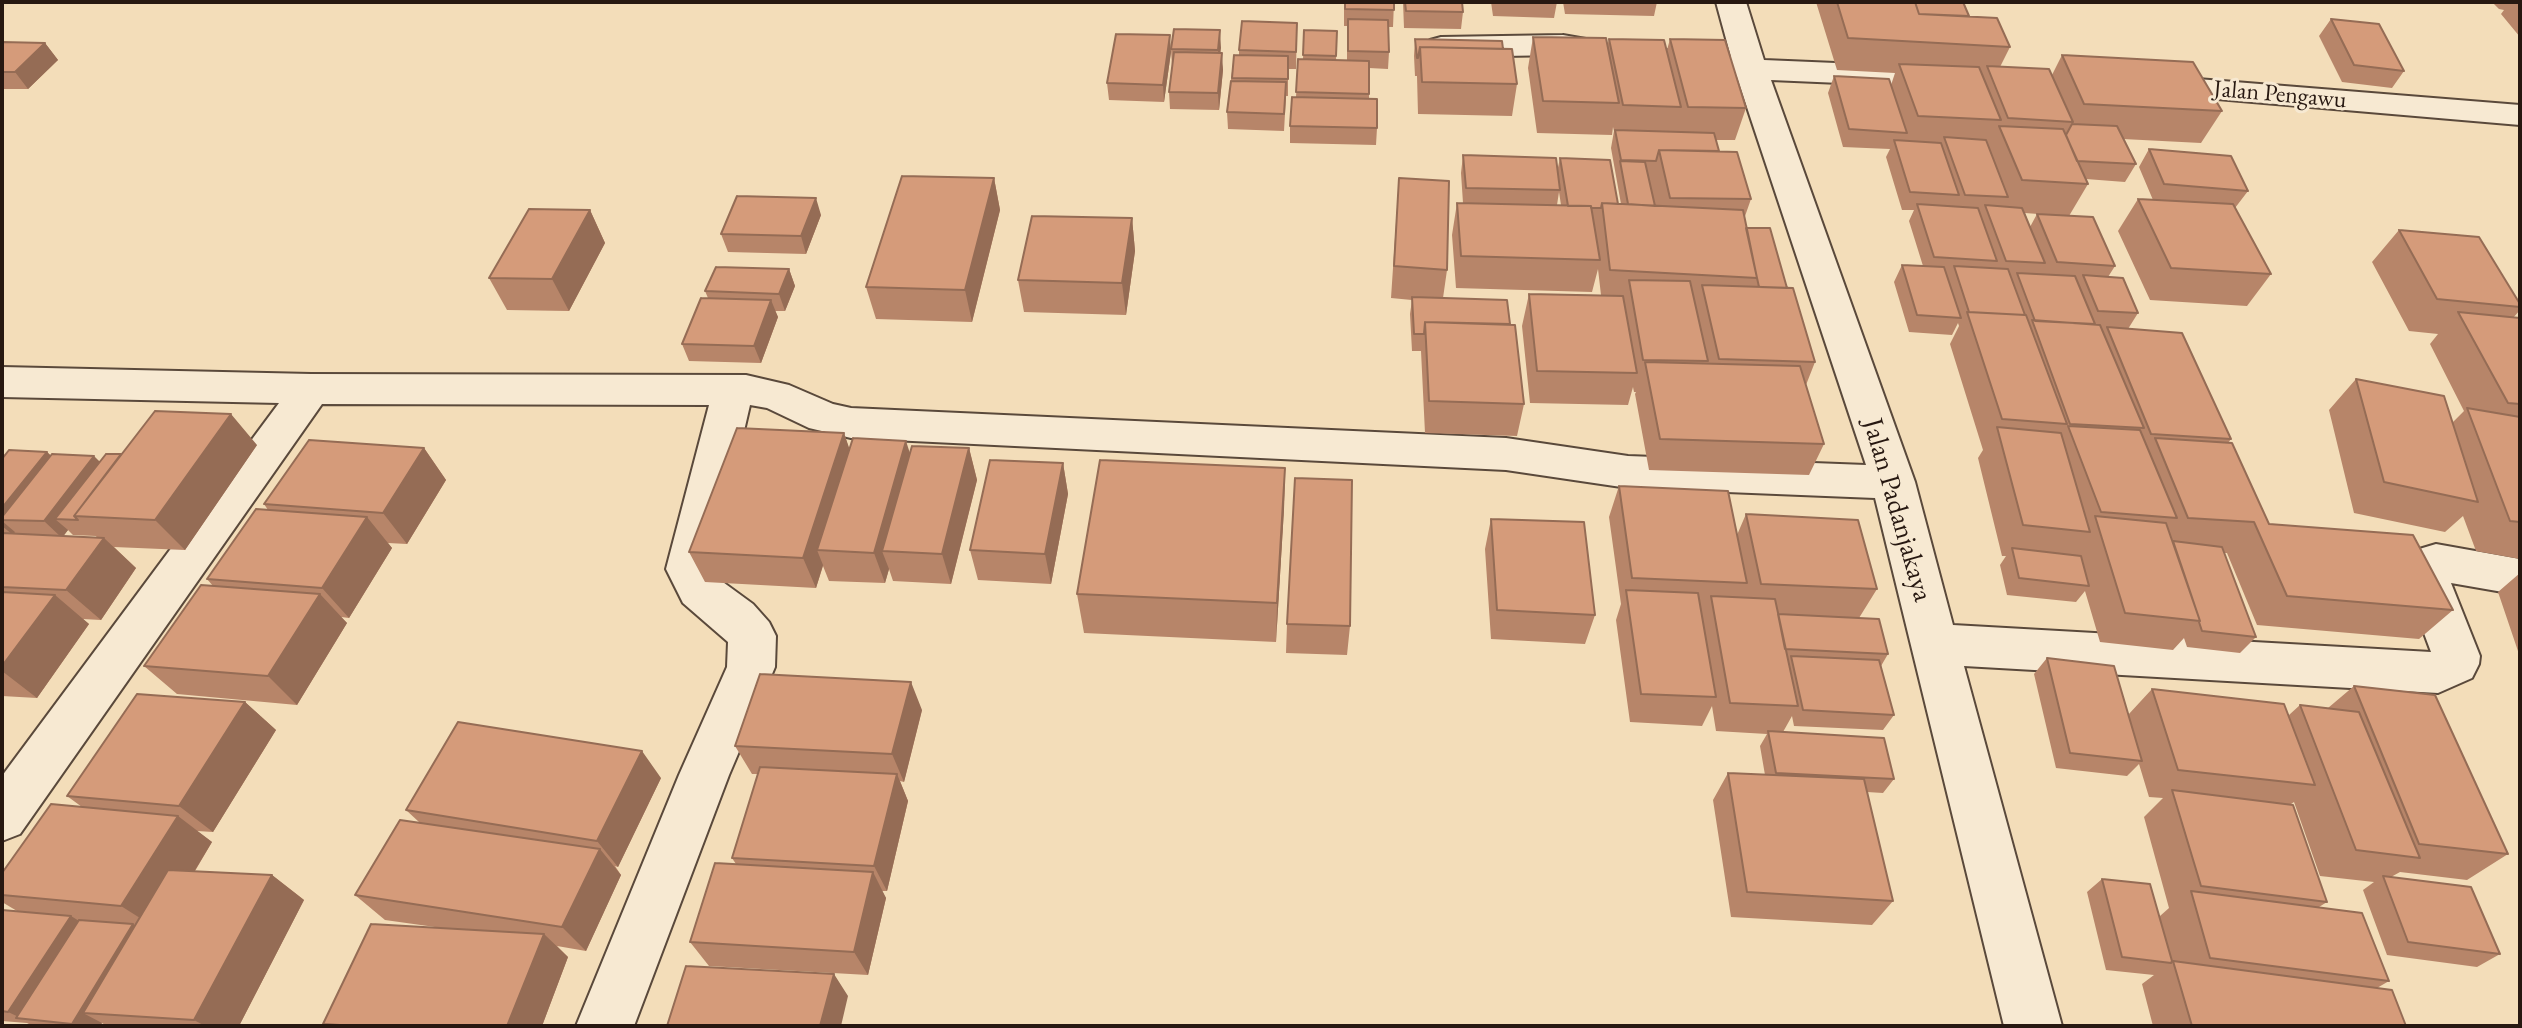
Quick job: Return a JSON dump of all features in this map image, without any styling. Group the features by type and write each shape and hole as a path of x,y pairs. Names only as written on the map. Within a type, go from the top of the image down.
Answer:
{"street":[{"name":"Jalan Padanjakaya","path":"1731,2 1751,69 1893,482 2033,1026"},
{"path":"1422,47 1563,45 1751,69 1989,79"},
{"name":"Jalan Pengawu","path":"2115,84 2520,115"},
{"path":"2,382 311,389 733,390 763,392 824,417 851,423 1506,454 1628,472 1893,482"},
{"path":"2,817 311,389"},
{"path":"605,1026 704,775 751,667 752,636 736,618 699,590 689,569 733,390"},
{"path":"1934,644 2438,673 2455,664 2456,656 2422,566 2436,562 2520,577"}],"building":[{"path":"1345,2 1394,2 1394,10 1345,9"},
{"path":"1405,2 1462,2 1463,12 1406,11"},
{"path":"1837,2 1915,2 1919,14 1997,18 2010,47 1848,38"},
{"path":"1915,2 1963,2 1969,16 1919,14"},
{"path":"1348,19 1388,20 1389,52 1348,51"},
{"path":"2331,19 2379,24 2404,71 2354,65"},
{"path":"1242,21 1297,23 1296,52 1239,50"},
{"path":"1174,29 1220,30 1218,50 1171,49"},
{"path":"1304,30 1337,31 1336,56 1303,55"},
{"path":"1116,34 1170,35 1163,85 1107,83"},
{"path":"1533,37 1606,38 1619,103 1543,101"},
{"path":"1415,39 1502,41 1503,49 1420,47 1417,58"},
{"path":"1609,39 1664,40 1681,107 1623,105"},
{"path":"1670,39 1725,40 1746,108 1688,107"},
{"path":"2,42 45,43 15,72 2,72"},
{"path":"1420,47 1512,49 1517,84 1422,82"},
{"path":"1174,52 1222,53 1218,93 1169,92"},
{"path":"1234,55 1288,56 1288,79 1232,78"},
{"path":"2062,55 2193,62 2222,111 2084,104"},
{"path":"1298,59 1369,61 1369,94 1296,92"},
{"path":"1899,64 1979,67 2001,120 1918,116"},
{"path":"1987,66 2049,69 2073,122 2008,118"},
{"path":"1834,76 1889,79 1907,133 1849,129"},
{"path":"1231,81 1286,82 1284,114 1227,112"},
{"path":"1292,97 1377,99 1377,128 1290,126"},
{"path":"2072,124 2117,126 2136,164 2077,161 2066,135"},
{"path":"1999,126 2063,129 2088,184 2022,180"},
{"path":"1615,130 1714,133 1719,151 1659,150 1656,161 1621,160"},
{"path":"1944,137 1986,140 2008,197 1965,195"},
{"path":"1894,140 1941,143 1959,195 1910,192"},
{"path":"2149,149 2231,156 2248,191 2164,184"},
{"path":"1659,150 1737,152 1751,199 1670,198"},
{"path":"1463,155 1556,158 1560,190 1466,188"},
{"path":"1560,158 1610,160 1618,204 1602,203 1601,208 1568,206"},
{"path":"1620,161 1645,162 1655,206 1628,204"},
{"path":"902,176 994,178 965,290 866,287"},
{"path":"1399,178 1449,181 1447,270 1394,266"},
{"path":"737,196 816,198 801,236 721,234"},
{"path":"2138,199 2233,204 2271,274 2171,268"},
{"path":"1457,203 1591,206 1600,260 1461,256"},
{"path":"1602,203 1743,210 1757,278 1610,270"},
{"path":"1917,204 1978,208 1997,261 1934,257"},
{"path":"1985,205 2022,208 2045,263 2006,261"},
{"path":"529,209 590,210 552,279 489,278"},
{"path":"2037,214 2093,217 2115,266 2057,262"},
{"path":"1032,216 1132,218 1122,283 1018,280"},
{"path":"1746,228 1770,228 1787,288 1759,287"},
{"path":"2399,230 2479,237 2520,307 2437,299"},
{"path":"1902,265 1944,267 1961,318 1917,315"},
{"path":"1954,266 2008,269 2025,315 1969,312"},
{"path":"716,267 789,269 779,294 705,291"},
{"path":"2017,273 2075,276 2095,324 2035,321"},
{"path":"2083,275 2123,278 2138,313 2098,311"},
{"path":"1629,280 1690,281 1708,361 1643,360"},
{"path":"1702,285 1793,288 1815,362 1719,359"},
{"path":"1529,294 1623,296 1637,373 1537,371"},
{"path":"1412,297 1507,300 1510,324 1425,322 1424,334 1414,334"},
{"path":"701,298 771,300 754,346 682,344"},
{"path":"1967,312 2026,315 2067,424 2002,419"},
{"path":"2458,312 2520,318 2520,404 2508,403"},
{"path":"2032,320 2100,325 2144,428 2070,424"},
{"path":"1425,322 1515,325 1524,404 1429,401"},
{"path":"2107,327 2182,333 2231,439 2151,434"},
{"path":"1645,362 1800,366 1824,444 1660,439"},
{"path":"2356,379 2444,396 2478,502 2384,482"},
{"path":"2467,408 2520,417 2520,522 2510,521"},
{"path":"155,411 231,414 155,520 74,516"},
{"path":"2068,426 2140,430 2177,518 2101,512"},
{"path":"1997,427 2061,433 2090,532 2023,525"},
{"path":"737,428 844,433 803,558 689,552"},
{"path":"853,438 906,441 874,553 817,550"},
{"path":"2155,438 2232,443 2269,524 2413,535 2453,610 2287,596 2254,522 2188,518"},
{"path":"309,440 424,448 383,513 264,504"},
{"path":"912,446 969,448 942,554 882,551"},
{"path":"9,450 47,452 2,508 2,459"},
{"path":"52,454 94,456 44,521 2,520 2,517"},
{"path":"106,454 121,454 74,516 78,520 55,519"},
{"path":"990,460 1063,463 1045,554 970,550"},
{"path":"1100,460 1285,468 1277,603 1077,594"},
{"path":"1295,478 1352,480 1350,626 1287,624"},
{"path":"1619,486 1728,491 1747,583 1632,578"},
{"path":"256,509 367,517 322,588 207,579"},
{"path":"1746,514 1858,520 1877,589 1761,584"},
{"path":"2095,516 2166,523 2200,621 2125,613"},
{"path":"1491,519 1584,522 1595,615 1497,610"},
{"path":"2,533 104,538 66,590 2,587"},
{"path":"2173,541 2222,547 2256,637 2202,631"},
{"path":"2012,548 2081,556 2089,586 2019,578"},
{"path":"201,585 320,594 268,676 144,666"},
{"path":"1626,590 1698,593 1716,697 1641,694"},
{"path":"2,592 55,595 2,666"},
{"path":"1711,596 1775,599 1798,706 1730,703"},
{"path":"1778,614 1879,619 1888,654 1785,649"},
{"path":"1791,656 1879,660 1894,715 1803,710"},
{"path":"2047,658 2114,666 2142,761 2070,753"},
{"path":"760,674 911,682 892,754 735,746"},
{"path":"2354,686 2435,695 2508,854 2419,844"},
{"path":"2152,689 2284,704 2315,785 2178,770"},
{"path":"137,694 245,702 179,806 67,796"},
{"path":"2300,705 2359,712 2420,858 2356,850"},
{"path":"458,722 642,751 597,841 406,810"},
{"path":"1768,731 1884,738 1894,779 1776,773"},
{"path":"760,767 897,774 874,866 732,858"},
{"path":"1728,773 1864,779 1893,901 1747,892"},
{"path":"2172,790 2293,805 2327,902 2201,886"},
{"path":"51,804 178,816 121,906 2,895 2,873"},
{"path":"400,820 600,849 562,927 355,895"},
{"path":"715,863 873,872 854,952 690,942"},
{"path":"168,870 272,875 194,1020 83,1013"},
{"path":"2383,876 2471,887 2500,954 2408,942"},
{"path":"2102,879 2150,884 2171,963 2122,957"},
{"path":"2191,891 2362,913 2389,981 2210,958"},
{"path":"2,910 71,916 8,1012 2,1011"},
{"path":"79,920 133,924 72,1024 16,1018"},
{"path":"371,924 544,934 507,1026 323,1024"},
{"path":"2173,961 2392,990 2406,1026 2192,1026"},
{"path":"686,966 834,974 820,1026 667,1026"}]}
